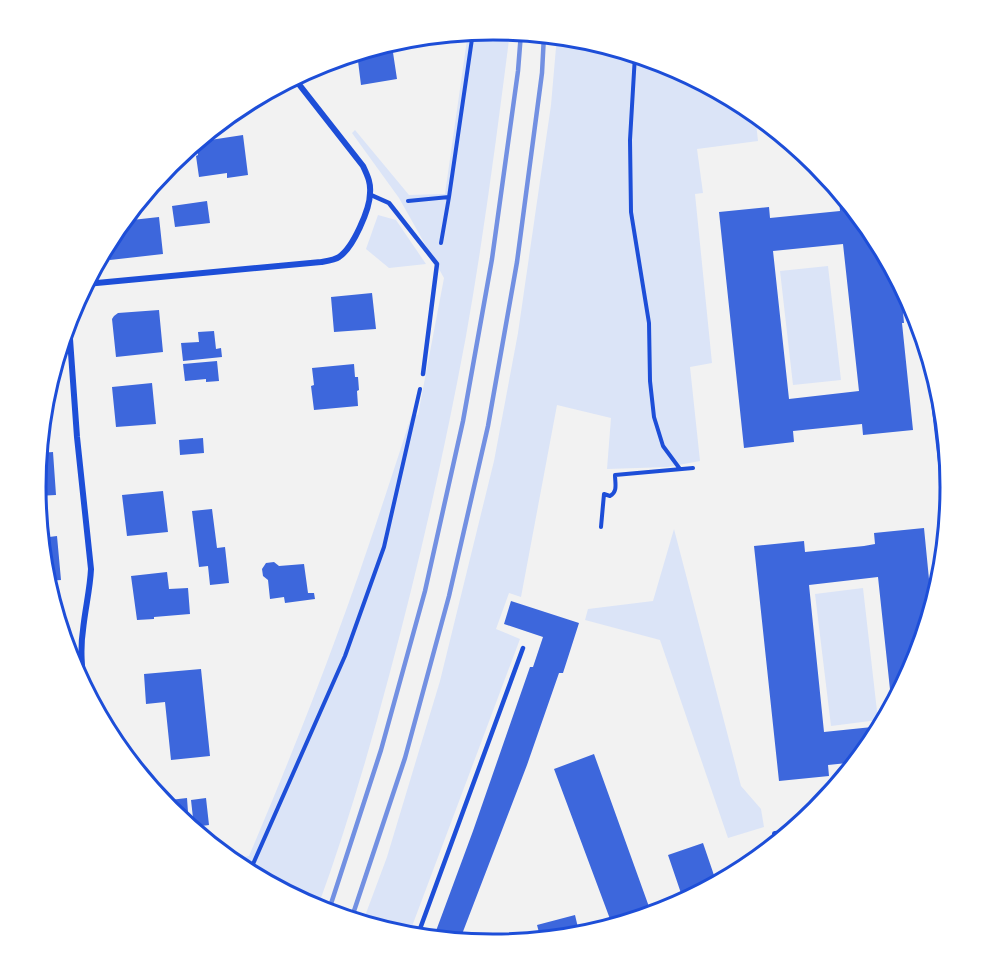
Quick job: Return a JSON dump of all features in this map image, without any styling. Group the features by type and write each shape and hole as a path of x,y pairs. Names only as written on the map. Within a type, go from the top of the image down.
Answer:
{"street":[{"path":"96,283 321,262 339,257 352,244 361,226 371,195 369,179 363,166 300,85"},
{"path":"70,343 76,426 91,569 82,631 81,659"}],"lane":[{"path":"371,195 390,203 437,264 423,374"},
{"path":"420,928 523,648"}],"path":[{"path":"437,264 472,41"},
{"path":"635,63 630,140 631,212 649,323 650,381 654,417 663,446 680,470"},
{"path":"390,203 449,197"},
{"path":"253,864 345,656 384,547 423,374"},
{"path":"936,422 939,449"},
{"path":"601,527 604,494 610,496 616,491 615,475 693,468"}],"shaded area":[{"path":"467,41 509,41 479,260 466,336 421,549 381,706 347,823 320,899 270,875 243,857 249,856 294,746 337,635 412,414 418,415 444,278 399,198 352,133 355,130 409,195 445,194"},
{"path":"556,45 637,64 691,87 717,100 756,126 758,141 697,149 703,193 695,194 712,363 690,367 700,461 668,467 607,469 611,418 557,405 521,597 509,593 496,629 520,639 412,927 406,926 365,915 387,857 440,681 494,461 518,333 551,105"},
{"path":"378,215 396,220 426,264 389,268 366,249"},
{"path":"828,266 841,380 793,385 780,271"},
{"path":"674,529 741,786 761,809 764,827 728,838 660,640 585,620 588,609 653,601"},
{"path":"863,588 878,716 875,720 831,726 815,594"}],"building":[{"path":"393,52 397,79 361,85 358,62"},
{"path":"243,135 248,175 227,178 227,173 199,177 196,156 213,140"},
{"path":"207,201 210,223 175,227 172,206"},
{"path":"839,204 881,264 903,309 904,323 902,323 913,430 863,435 862,424 793,431 794,442 744,448 719,212 769,207 770,218 840,211","holes":["843,244 859,391 789,399 773,251"]},
{"path":"159,217 163,254 110,260 110,258 136,220"},
{"path":"372,293 376,329 334,332 331,297"},
{"path":"159,310 163,352 116,357 112,319 114,316 118,313"},
{"path":"214,331 216,349 221,348 222,357 183,361 181,343 199,342 198,332"},
{"path":"217,361 219,381 206,382 206,379 185,381 183,364"},
{"path":"354,364 355,377 358,377 358,406 314,410 311,386 314,385 312,368"},
{"path":"152,383 156,424 116,427 112,387"},
{"path":"203,438 204,453 180,455 179,440"},
{"path":"48,452 53,452 56,495 46,496"},
{"path":"163,491 168,532 127,536 122,495"},
{"path":"212,509 217,548 225,547 229,583 210,585 208,566 199,567 192,511"},
{"path":"924,528 930,585 917,631 890,692 878,577 809,585 824,732 871,727 845,763 828,765 829,776 779,781 754,546 804,541 805,552 864,546 875,544 874,533"},
{"path":"57,536 61,580 56,580 49,537"},
{"path":"274,562 279,566 304,564 308,593 314,593 315,599 285,603 284,597 270,599 268,580 263,576 262,569 266,563"},
{"path":"167,572 169,589 188,588 190,614 137,620 131,576"},
{"path":"511,601 579,623 563,673 559,673 527,765 462,934 436,931 530,667 533,667 543,637 504,624"},
{"path":"201,669 210,756 171,760 165,702 146,704 144,674"},
{"path":"594,754 649,906 610,919 554,769"},
{"path":"187,798 188,814 177,804 173,800"},
{"path":"206,798 209,825 201,826 193,819 191,800"},
{"path":"703,843 714,876 681,893 668,855"},
{"path":"575,915 578,927 539,932 537,925"}],"railway":[{"path":"331,904 381,750 425,591 463,421 492,259 520,41"},
{"path":"354,912 405,758 449,596 488,426 517,262 542,73 544,43"}]}
